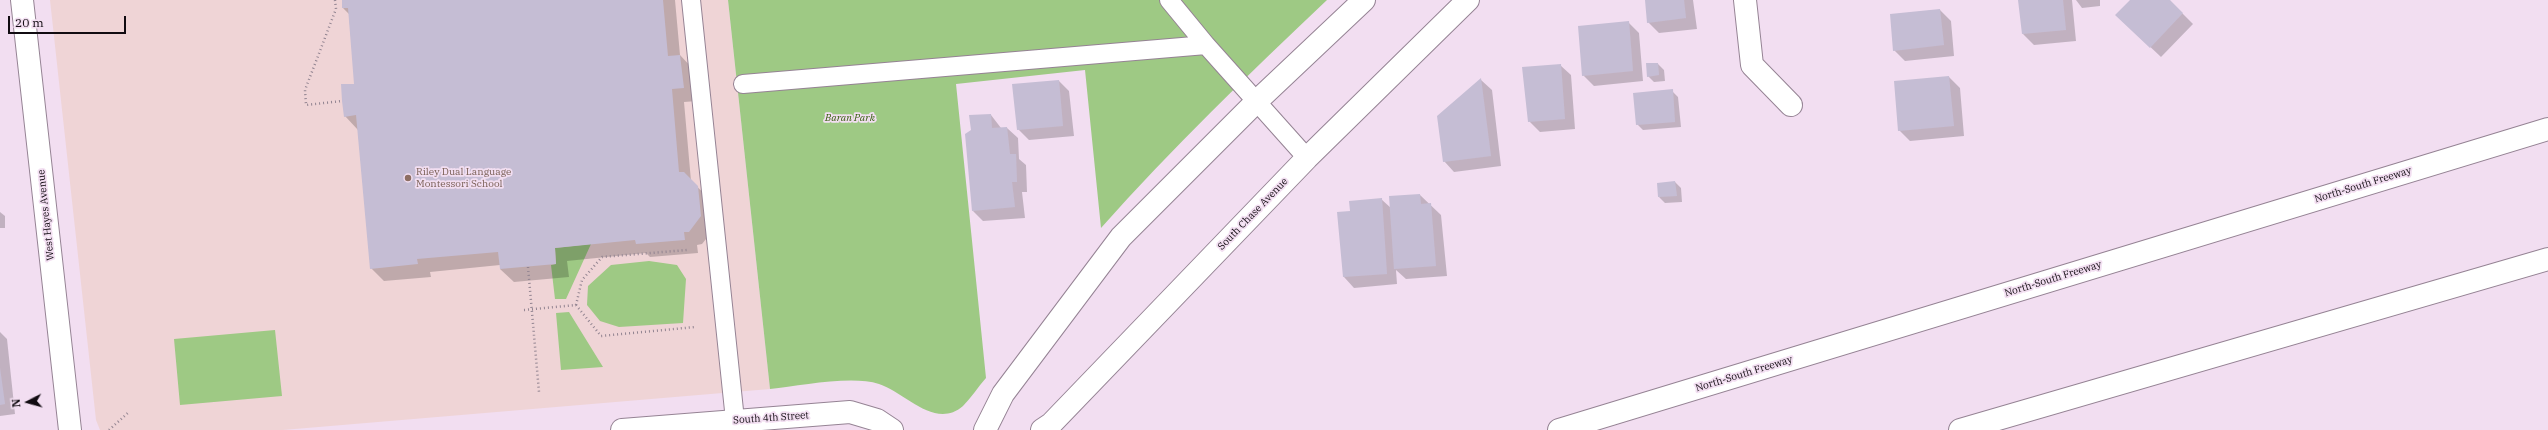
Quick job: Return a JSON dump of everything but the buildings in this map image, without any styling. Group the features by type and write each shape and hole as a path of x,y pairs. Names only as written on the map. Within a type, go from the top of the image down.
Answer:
{"main road":[{"name":"West Hayes Avenue","path":"22,0 70,430"},
{"path":"985,430 1003,394 1121,238 1257,101 1364,0"},
{"name":"South Chase Avenue","path":"1042,430 1057,418 1307,158 1468,0"},
{"path":"1745,0 1752,65 1791,105"},
{"name":"North-South Freeway","path":"1559,430 2548,129"},
{"path":"1960,430 2548,259"},
{"name":"South 4th Street","path":"622,430 850,412 877,420 892,430"}],"lane":[{"path":"691,0 735,420"},
{"path":"1169,0 1206,45 1307,158"},
{"path":"743,84 1206,45"}],"path":[{"path":"335,0 336,9 305,90 306,105 342,101"},
{"path":"576,305 582,280 602,257 718,248"},
{"path":"528,267 533,309 539,392"},
{"path":"524,310 576,305"},
{"path":"576,305 601,336 726,324"},
{"path":"109,430 129,412"}],"shaded area":[{"name":"Riley Dual Language Montessori School","path":"50,0 728,0 770,389 283,430 100,430 96,420"}],"green space":[{"name":"Baran Park","path":"728,0 1327,0 1183,140 1101,228 1085,70 956,84 986,378 963,406 952,412 942,414 931,412 879,384 868,382 840,381 770,389"},
{"path":"591,244 566,299 555,299 551,265 556,264 555,248"},
{"path":"649,261 677,265 686,279 683,323 619,327 600,321 587,305 588,286 611,265"},
{"path":"569,312 603,367 561,370 556,313"},
{"path":"275,330 282,396 180,405 174,339"}],"place":[{"name":"Riley Dual Language Montessori School","path":"408,178"}]}
